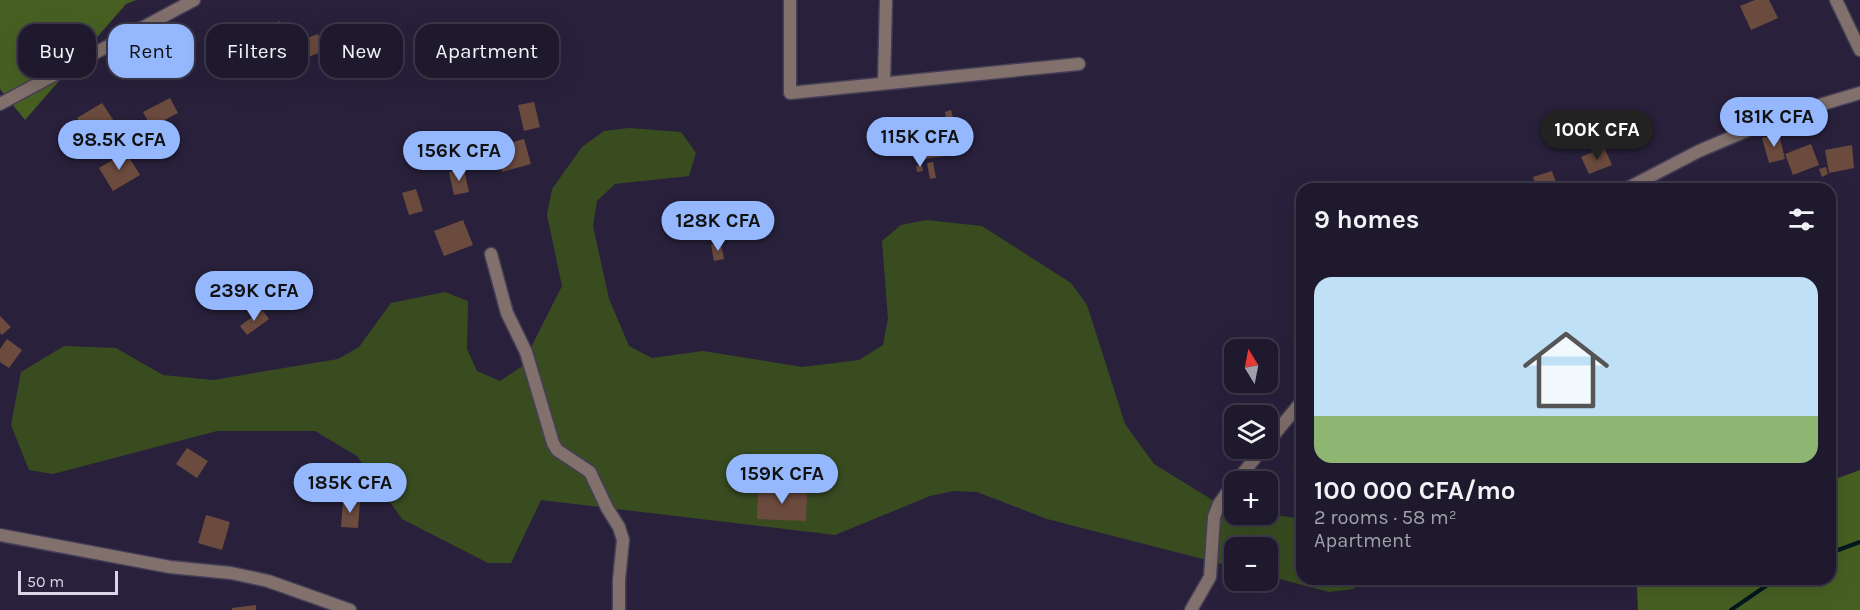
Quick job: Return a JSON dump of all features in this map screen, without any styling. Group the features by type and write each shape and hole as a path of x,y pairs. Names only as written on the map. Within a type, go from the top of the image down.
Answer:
{"street":[{"path":"0,104 195,0"},
{"path":"790,0 790,93 1079,64"},
{"path":"884,83 886,0"},
{"path":"1836,0 1860,50"},
{"path":"1638,183 1699,151 1779,117 1860,93"},
{"path":"491,254 507,313 526,352 552,443 557,450 590,472 606,508 619,527 623,540 619,610"},
{"path":"1278,430 1296,408"},
{"path":"1244,471 1254,459"},
{"path":"1191,610 1209,577 1214,517 1224,497"},
{"path":"0,535 170,567 240,575 321,598 350,610"}],"green space":[{"path":"0,0 136,0 126,4 96,38 96,24 18,24 18,78 62,78 25,120 0,89"},
{"path":"629,128 681,132 696,153 689,176 615,184 597,201 593,226 609,299 629,346 652,358 703,351 802,367 859,360 883,345 888,319 882,241 901,225 926,220 982,226 1071,283 1087,305 1125,424 1154,464 1224,505 1224,525 1278,525 1278,515 1296,518 1296,583 1278,579 1278,537 1224,537 1224,564 1047,519 977,492 954,491 930,496 835,535 541,500 511,563 488,563 402,519 357,456 315,431 217,431 53,474 29,470 11,425 21,372 64,346 116,348 163,375 213,380 338,359 359,347 391,303 445,292 468,301 467,349 477,371 500,381 521,367 562,286 547,215 552,189 582,147 604,131"},
{"path":"1860,470 1860,610 1638,610 1637,587 1640,585 1836,585 1836,479"},
{"path":"1302,585 1355,585 1354,589 1329,592"}],"building":[{"path":"1755,0 1769,0 1778,18 1751,30 1740,6"},
{"path":"318,34 320,52 308,57 308,38"},
{"path":"170,98 178,113 151,127 143,112"},
{"path":"534,102 540,127 524,131 518,105"},
{"path":"102,103 114,121 88,136 77,118"},
{"path":"951,110 953,118 946,119 945,112"},
{"path":"908,117 910,132 894,134 892,119"},
{"path":"959,123 960,140 949,141 947,124"},
{"path":"940,130 945,156 920,160 915,134"},
{"path":"1779,134 1785,159 1769,163 1762,138"},
{"path":"524,139 531,164 502,172 495,147"},
{"path":"1811,144 1819,165 1793,175 1785,154"},
{"path":"1852,145 1854,168 1829,173 1825,150"},
{"path":"1604,147 1612,165 1589,174 1581,157"},
{"path":"126,152 140,175 113,191 99,168"},
{"path":"933,162 936,178 930,179 927,163"},
{"path":"922,165 923,171 917,172 916,166"},
{"path":"1826,167 1828,174 1822,177 1819,169"},
{"path":"464,169 469,192 454,195 449,172"},
{"path":"1552,171 1556,183 1535,183 1533,177"},
{"path":"416,189 423,211 409,215 402,193"},
{"path":"463,220 473,245 444,256 434,231"},
{"path":"721,243 724,259 714,261 711,245"},
{"path":"262,310 269,319 247,335 240,326"},
{"path":"0,316 11,327 2,335 0,333"},
{"path":"7,339 22,350 9,368 0,362 0,349"},
{"path":"187,448 208,461 197,478 176,464"},
{"path":"758,489 807,490 806,521 757,519"},
{"path":"343,501 360,502 358,528 341,527"},
{"path":"206,515 230,522 222,550 198,543"},
{"path":"256,605 256,610 232,610 232,608"}],"waterway":[{"path":"1836,551 1860,542"},
{"path":"1731,610 1767,585"}]}
